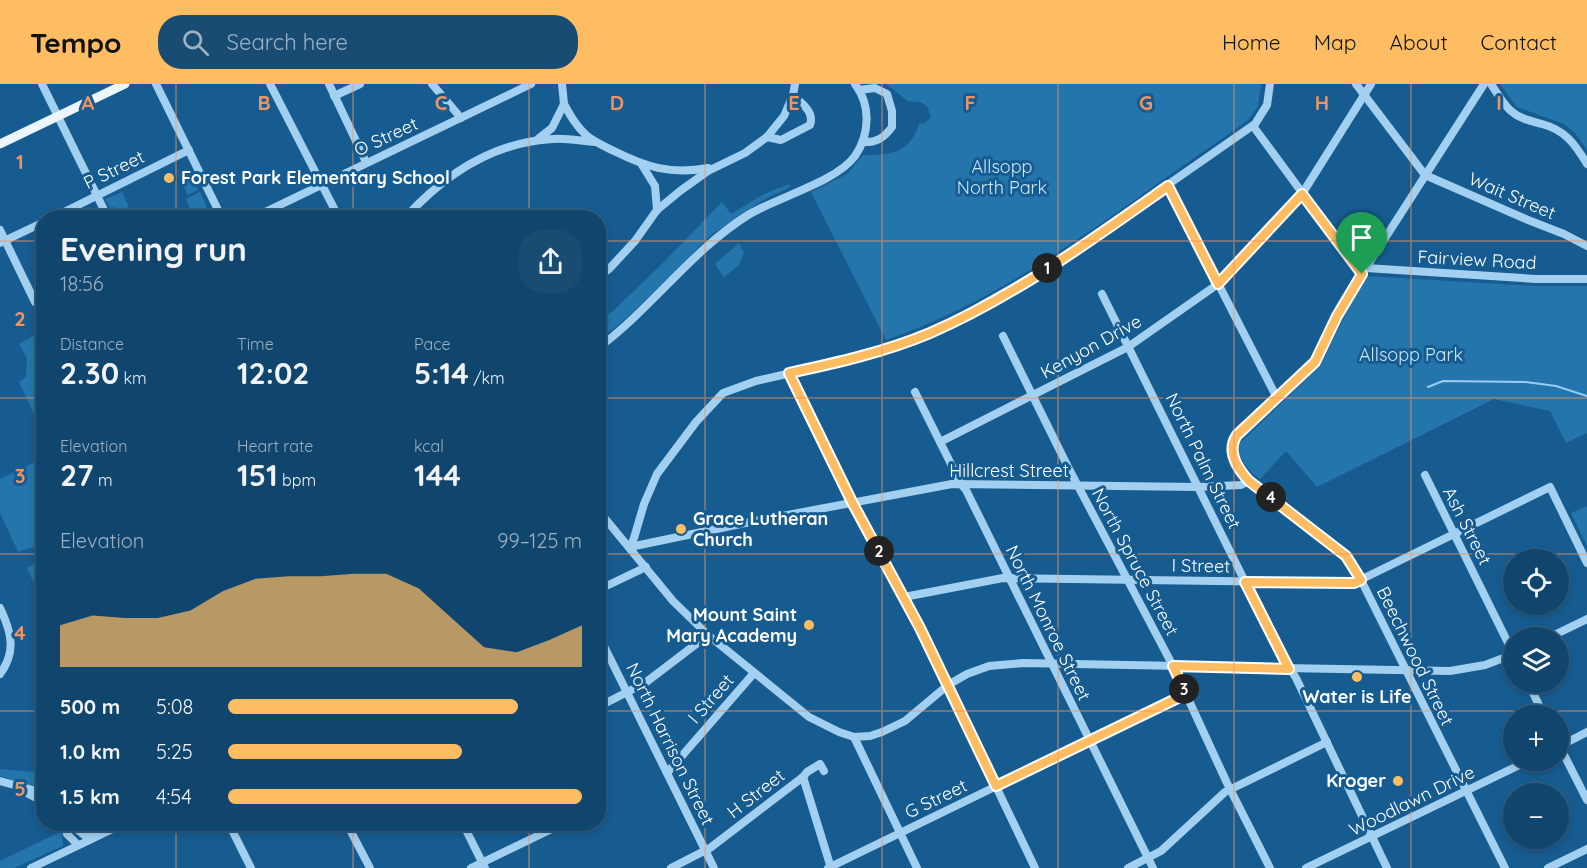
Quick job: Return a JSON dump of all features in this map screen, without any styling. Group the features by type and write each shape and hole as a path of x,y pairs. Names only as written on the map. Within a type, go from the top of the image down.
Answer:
{"main road":[{"path":"0,144 124,84"}],"street":[{"path":"42,84 104,210"},
{"path":"156,84 218,210"},
{"path":"270,84 334,210"},
{"path":"329,84 366,162"},
{"path":"334,96 360,84"},
{"path":"432,84 461,118"},
{"name":"O Street","path":"270,210 531,84"},
{"path":"562,84 564,104 578,126 595,142 642,165 681,170 716,166"},
{"path":"606,270 635,241 657,210 693,180 716,166 745,153 767,137 784,116 795,84"},
{"path":"630,547 657,474 713,402 723,393 734,387 844,361 947,325 1054,264 1253,126 1264,112 1270,84"},
{"path":"1356,84 1425,175"},
{"name":"Kenyon Drive","path":"940,442 1128,347 1218,284 1302,194 1371,84"},
{"name":"Beechwood Street","path":"1484,84 1364,271 1337,316 1315,362 1237,435 1232,443 1233,457 1249,481 1346,556 1361,580 1505,868"},
{"path":"1491,84 1512,112 1525,119 1554,127 1566,134 1587,164"},
{"path":"606,341 641,313 723,233 768,204 840,171 853,158 863,142 866,129 866,111 857,87 875,88 884,92 889,98 892,120 892,127 881,138 871,143 863,142"},
{"path":"767,137 781,140 812,122 811,115 793,95"},
{"path":"534,141 552,128 564,104"},
{"path":"1253,126 1302,194 1364,271"},
{"path":"413,210 433,189 468,164 511,146 560,139 595,142"},
{"name":"P Street","path":"68,210 189,150"},
{"path":"642,165 655,186 657,210"},
{"name":"Wait Street","path":"1425,175 1587,246"},
{"path":"1168,186 1277,398"},
{"path":"2,242 36,226"},
{"path":"0,230 2,242 35,302"},
{"name":"Fairview Road","path":"1364,271 1536,279 1587,279"},
{"name":"North Palm Street","path":"1102,294 1327,742 1387,868"},
{"name":"North Spruce Street","path":"1003,336 1126,580 1173,666 1270,868"},
{"path":"789,373 852,502 904,597 948,685 1035,868"},
{"name":"North Monroe Street","path":"915,393 966,490 1153,868"},
{"name":"Ash Street","path":"1425,475 1503,633"},
{"name":"Hillcrest Street","path":"630,547 952,484 1198,488 1241,485 1249,481"},
{"name":"I Street","path":"904,597 1010,578 1354,583 1550,487 1587,563"},
{"path":"606,519 673,601 708,635 818,723 854,737 870,736 899,725 948,685 967,674 989,666 1023,663 1405,671 1464,670 1503,658"},
{"path":"606,585 644,564 648,543"},
{"path":"0,608 8,624 12,641 10,655 0,674"},
{"path":"1569,628 1587,619"},
{"path":"606,703 645,683 708,635"},
{"name":"North Harrison Street","path":"606,650 714,868"},
{"name":"I Street","path":"667,773 754,672"},
{"name":"G Street","path":"830,868 1186,694"},
{"path":"1569,740 1587,732"},
{"path":"854,737 917,868"},
{"path":"1128,868 1161,851 1231,789 1327,742"},
{"name":"H Street","path":"671,868 706,851 807,772 820,764 824,771"},
{"path":"1569,765 1587,800"},
{"name":"Woodlawn Drive","path":"1306,868 1507,771"},
{"path":"803,777 830,868"},
{"path":"0,781 36,791"},
{"path":"17,787 36,798"},
{"path":"63,853 69,841 66,831"},
{"path":"76,831 79,838 78,845"},
{"path":"80,831 84,835 99,835"},
{"path":"31,868 108,831"},
{"path":"232,831 251,868"},
{"path":"352,831 370,868"},
{"path":"467,831 484,865"},
{"path":"471,868 484,865 549,831"},
{"path":"67,834 78,845"},
{"path":"1548,868 1587,849"}],"green space":[{"name":"Allsopp North Park","path":"886,84 1261,84 1258,106 1248,120 1107,220 1047,260 985,296 952,313 886,340 811,192 847,174 863,155 898,151 910,141 919,124 925,123 931,117 927,106 920,102 908,101"},
{"path":"1500,84 1587,84 1587,150 1576,134 1564,124 1517,107"},
{"path":"188,169 198,190 188,195 178,174"},
{"path":"790,184 790,187 763,200 711,235 653,293 606,334 606,316 662,264 722,202 731,214 764,194"},
{"path":"122,192 129,207 115,210 114,207 110,208 105,199"},
{"path":"200,192 207,207 203,210 191,210 186,199"},
{"path":"739,243 744,253 738,266 724,277 715,264"},
{"name":"Allsopp Park","path":"1365,276 1535,286 1587,286 1587,433 1566,443 1550,411 1494,399 1317,487 1286,451 1260,479 1245,464 1240,454 1239,444 1320,366"},
{"path":"36,335 36,418 19,382 26,377 27,358 19,344"},
{"path":"36,442 36,553 33,547 18,552 0,513 0,479 35,462"},
{"path":"1587,506 1587,546 1571,513"},
{"path":"36,563 36,588 27,568"},
{"path":"0,769 36,772 36,786 26,784 0,776"},
{"path":"62,831 63,846 14,868 0,868 0,861"}],"waterway":[{"path":"1428,387 1443,381 1526,382 1556,386 1587,396"}],"place":[{"name":"Forest Park Elementary School","path":"169,178"},
{"name":"Grace Lutheran Church","path":"681,529"},
{"name":"Mount Saint Mary Academy","path":"809,625"},
{"name":"Water is Life","path":"1357,677"},
{"name":"Kroger","path":"1398,781"}],"route":[{"path":"1168,186 1218,284 1302,194 1362,274 1337,316 1315,362 1237,435 1231,448 1239,469 1249,481 1346,556 1352,562 1361,580 1354,583 1245,582 1289,669 1173,666 1186,694 996,786 920,628 852,502 789,373 844,361 918,337 966,316 1054,264 1168,186"}]}
